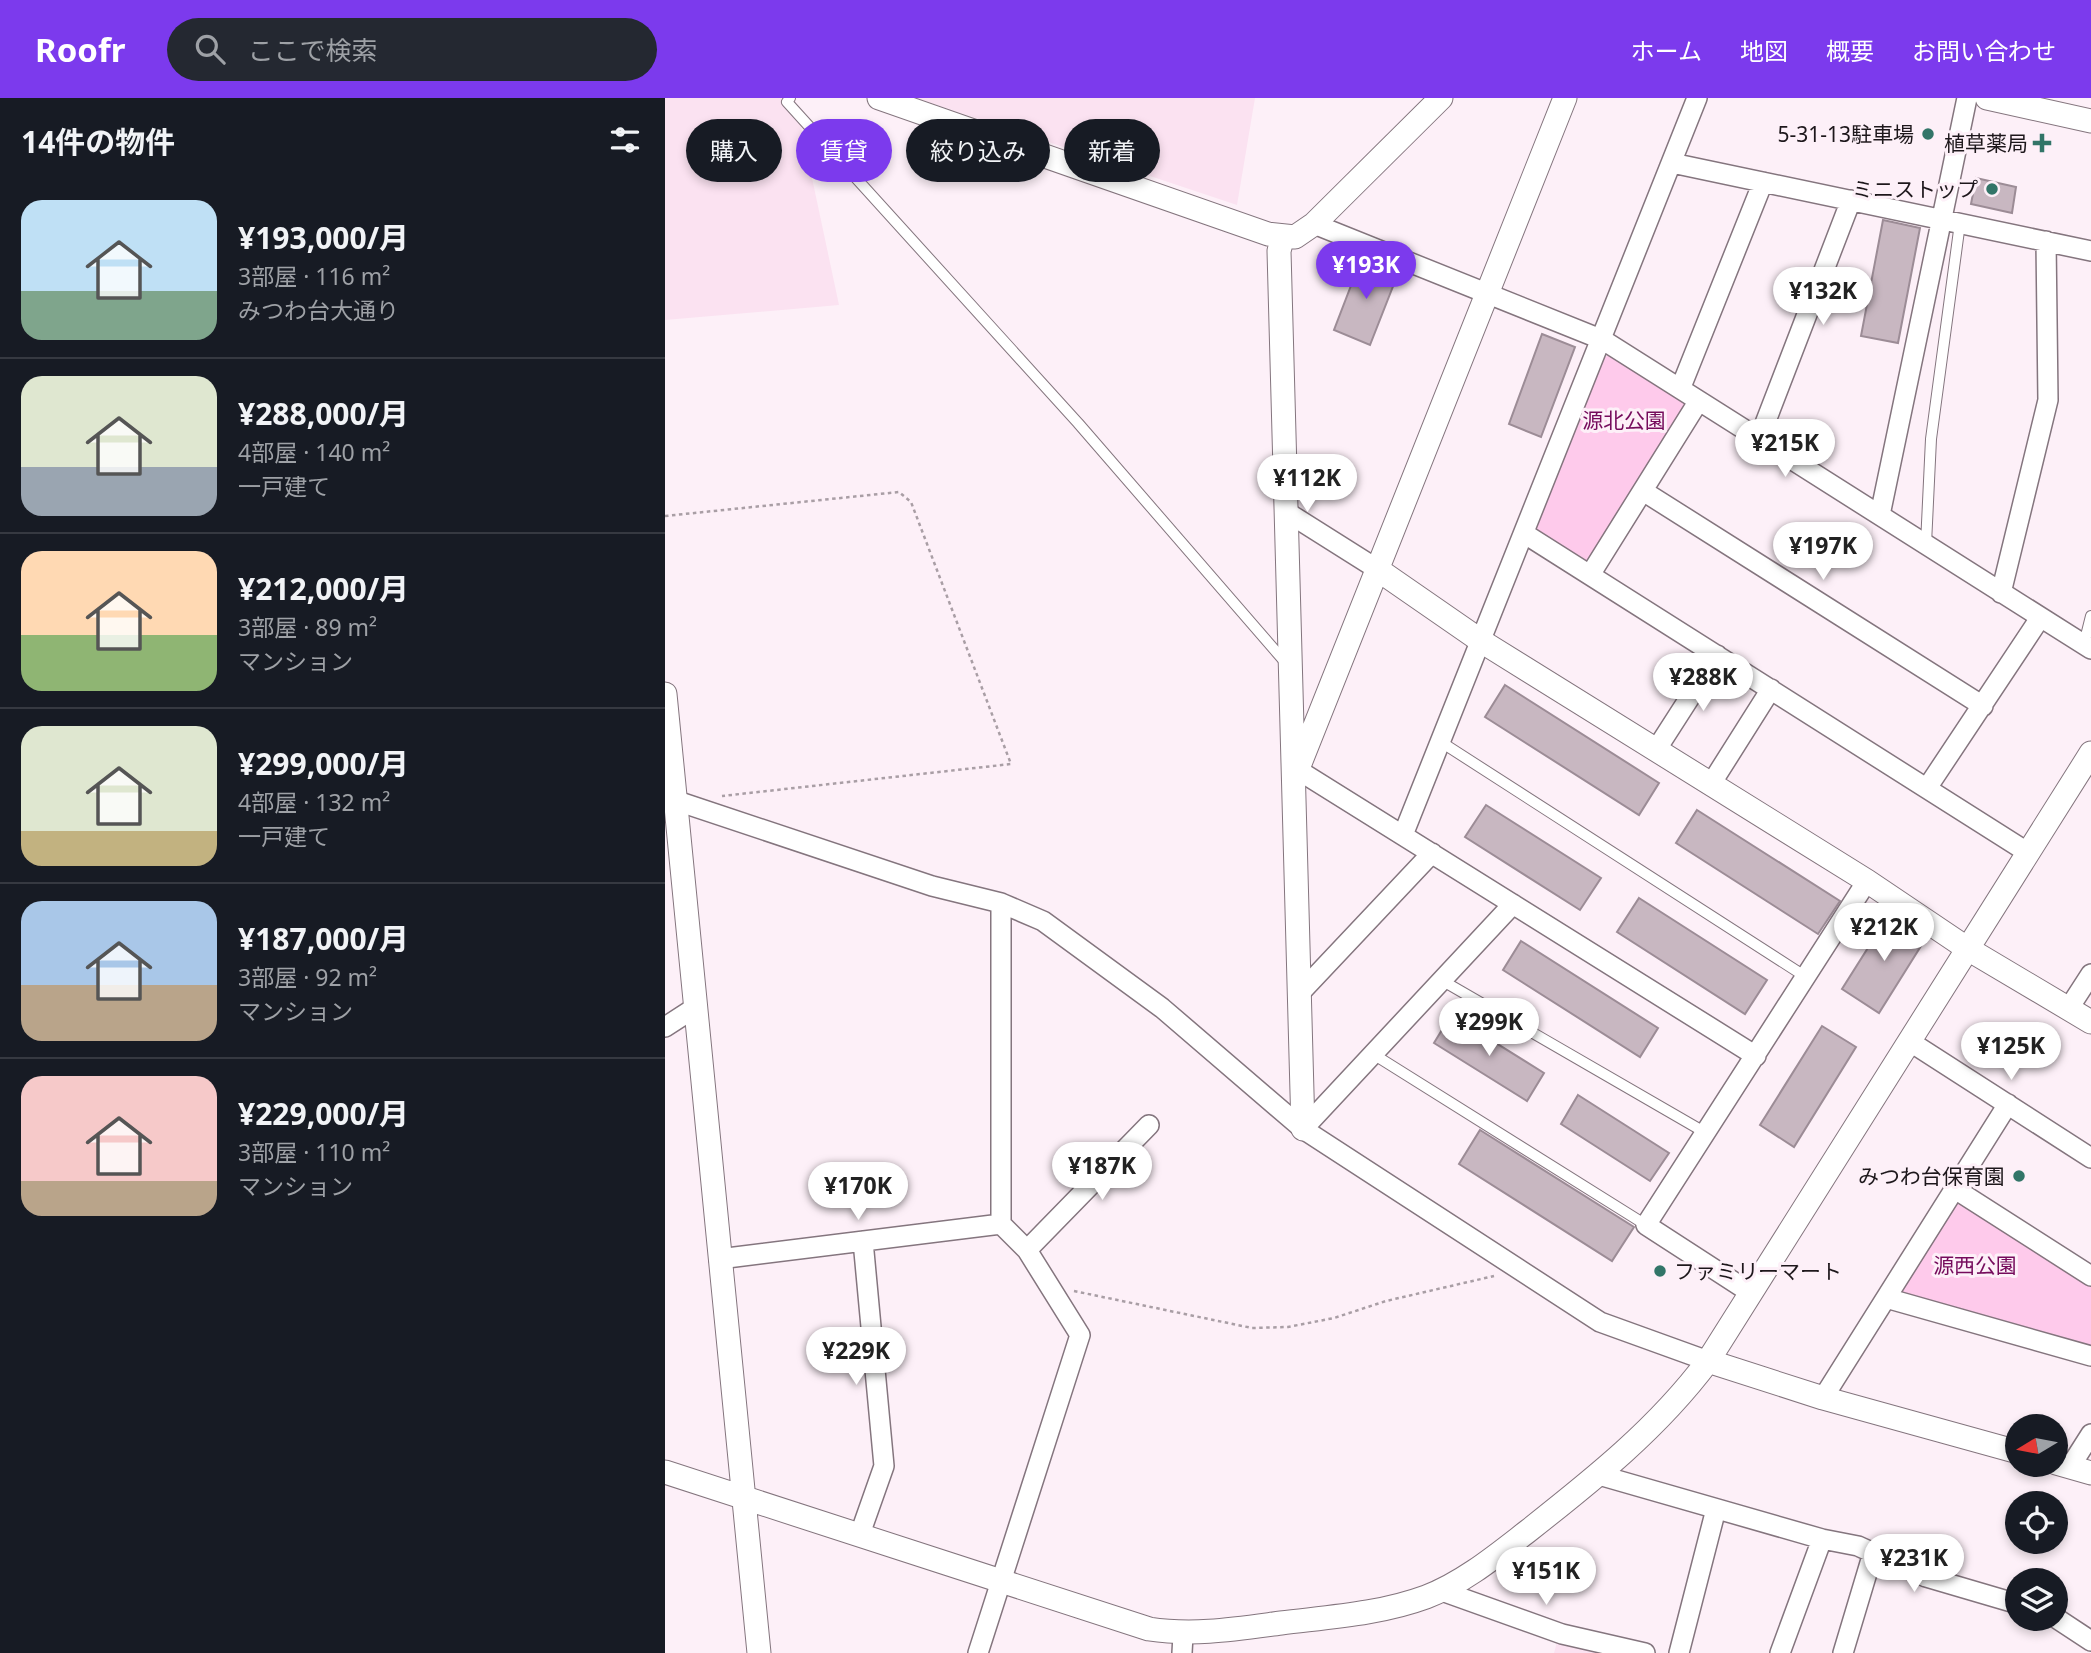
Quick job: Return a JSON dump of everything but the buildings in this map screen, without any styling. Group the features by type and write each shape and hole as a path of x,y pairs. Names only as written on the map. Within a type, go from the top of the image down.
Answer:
{"street":[{"path":"879,98 1255,229 1295,237 1314,224 1441,98"},
{"path":"1295,778 1565,98"},
{"path":"1403,835 1603,340 1697,98"},
{"path":"1880,515 1968,98"},
{"path":"1987,98 2091,121"},
{"path":"1672,163 2091,251"},
{"path":"1681,387 1763,182"},
{"path":"1759,439 1851,200"},
{"path":"1314,224 1603,340 2087,647"},
{"path":"1283,236 1279,251 1303,1129"},
{"path":"2001,593 2048,400 2046,242"},
{"path":"1590,575 1698,402"},
{"path":"1643,491 1983,706"},
{"path":"1285,511 1377,569 1481,642 1867,881 1968,949 2091,1022"},
{"path":"1525,534 2027,852"},
{"path":"1927,788 2040,618"},
{"path":"1656,750 1717,655"},
{"path":"1711,784 1771,689"},
{"path":"665,694 670,799 696,1007 759,1653"},
{"path":"665,1472 1149,1629 1183,1644 1371,1611 1429,1596 1486,1563 1599,1475 1678,1401 1751,1293 2091,753"},
{"path":"1295,778 1403,835 1756,1056"},
{"path":"670,799 932,886 1001,904 1043,921 1162,1008 1303,1129 1600,1322 1823,1398 2005,1448"},
{"path":"1299,994 1432,853"},
{"path":"1751,1293 1646,1224 1867,881"},
{"path":"978,1653 1080,1335 1027,1250 1001,1224 1001,904"},
{"path":"1303,1129 1513,904"},
{"path":"2069,1008 2091,974"},
{"path":"665,1027 696,1007"},
{"path":"1909,1041 2091,1157"},
{"path":"1823,1398 2008,1104"},
{"path":"1027,1250 1149,1125"},
{"path":"1955,1189 2091,1276"},
{"path":"719,1259 1001,1224"},
{"path":"860,1534 884,1466 863,1241"},
{"path":"1886,1297 2091,1356"},
{"path":"2072,1468 2091,1434"},
{"path":"1599,1475 1873,1553 1926,1577 2005,1600"},
{"path":"1679,1653 1716,1509"},
{"path":"1780,1653 1822,1539"},
{"path":"1843,1653 1873,1553"},
{"path":"1439,1590 1562,1634 1645,1653"},
{"path":"2068,1626 2091,1641"}],"lane":[{"path":"790,98 787,102 1068,413 1289,666"},
{"path":"1926,545 1931,439 1961,223"},
{"path":"2087,647 2091,616"},
{"path":"1441,742 1806,977"},
{"path":"1443,981 1706,1133"},
{"path":"1373,1054 1646,1224"}],"path":[{"path":"665,516 898,492 911,502 1011,764 716,796"},
{"path":"1051,1287 1252,1328 1287,1327 1521,1270"}],"shaded area":[{"path":"665,98 795,98 799,119 796,119 796,182 813,182 839,305 665,320"},
{"path":"916,98 1255,98 1237,205 1160,179 1160,119 1064,119 1064,147 1050,143 1050,119 979,119"},
{"path":"1557,1642 1624,1653 1554,1653"}],"green space":[{"name":"源北公園","path":"1612,354 1688,402 1588,567 1534,531 1600,359"},
{"name":"源西公園","path":"1957,1198 2091,1282 2091,1346 1897,1292"}],"place":[{"name":"5-31-13駐車場","path":"1928,134"},
{"name":"植草薬局","path":"2042,143"},
{"name":"ミニストップ","path":"1992,189"},
{"name":"みつわ台保育園","path":"2019,1176"},
{"name":"ファミリーマート","path":"1660,1271"}]}
